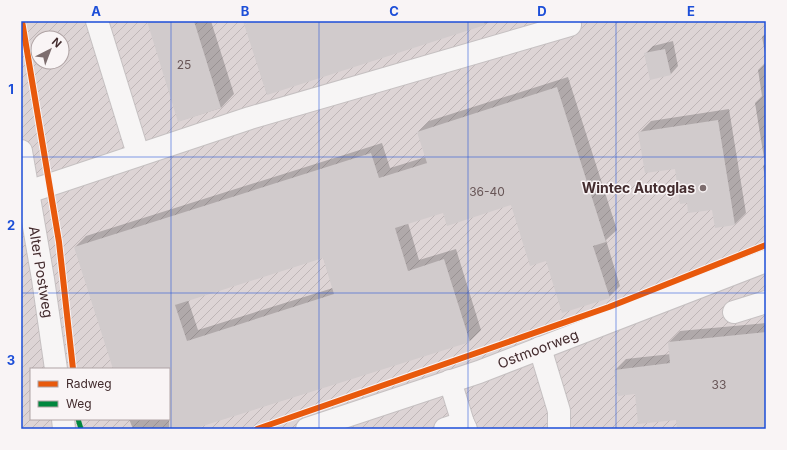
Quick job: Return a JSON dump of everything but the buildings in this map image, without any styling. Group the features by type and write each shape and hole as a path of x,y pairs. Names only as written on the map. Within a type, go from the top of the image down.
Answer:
{"street":[{"path":"97,21 138,154"},
{"path":"28,192 138,154 250,118 570,24"},
{"name":"Alter Postweg","path":"21,151 43,279 56,368"},
{"name":"Ostmoorweg","path":"307,429 450,381 766,261"},
{"path":"734,312 766,302"},
{"path":"540,348 559,411 559,429"},
{"path":"450,381 458,427"}],"shaded area":[{"path":"21,21 766,21 766,429 21,429"}],"marked path":[{"path":"78,420 81,429"}],"cycle path":[{"path":"22,21 59,242 73,368"},
{"path":"257,429 609,307 766,245"}],"place":[{"name":"Wintec Autoglas","path":"703,188"}]}
